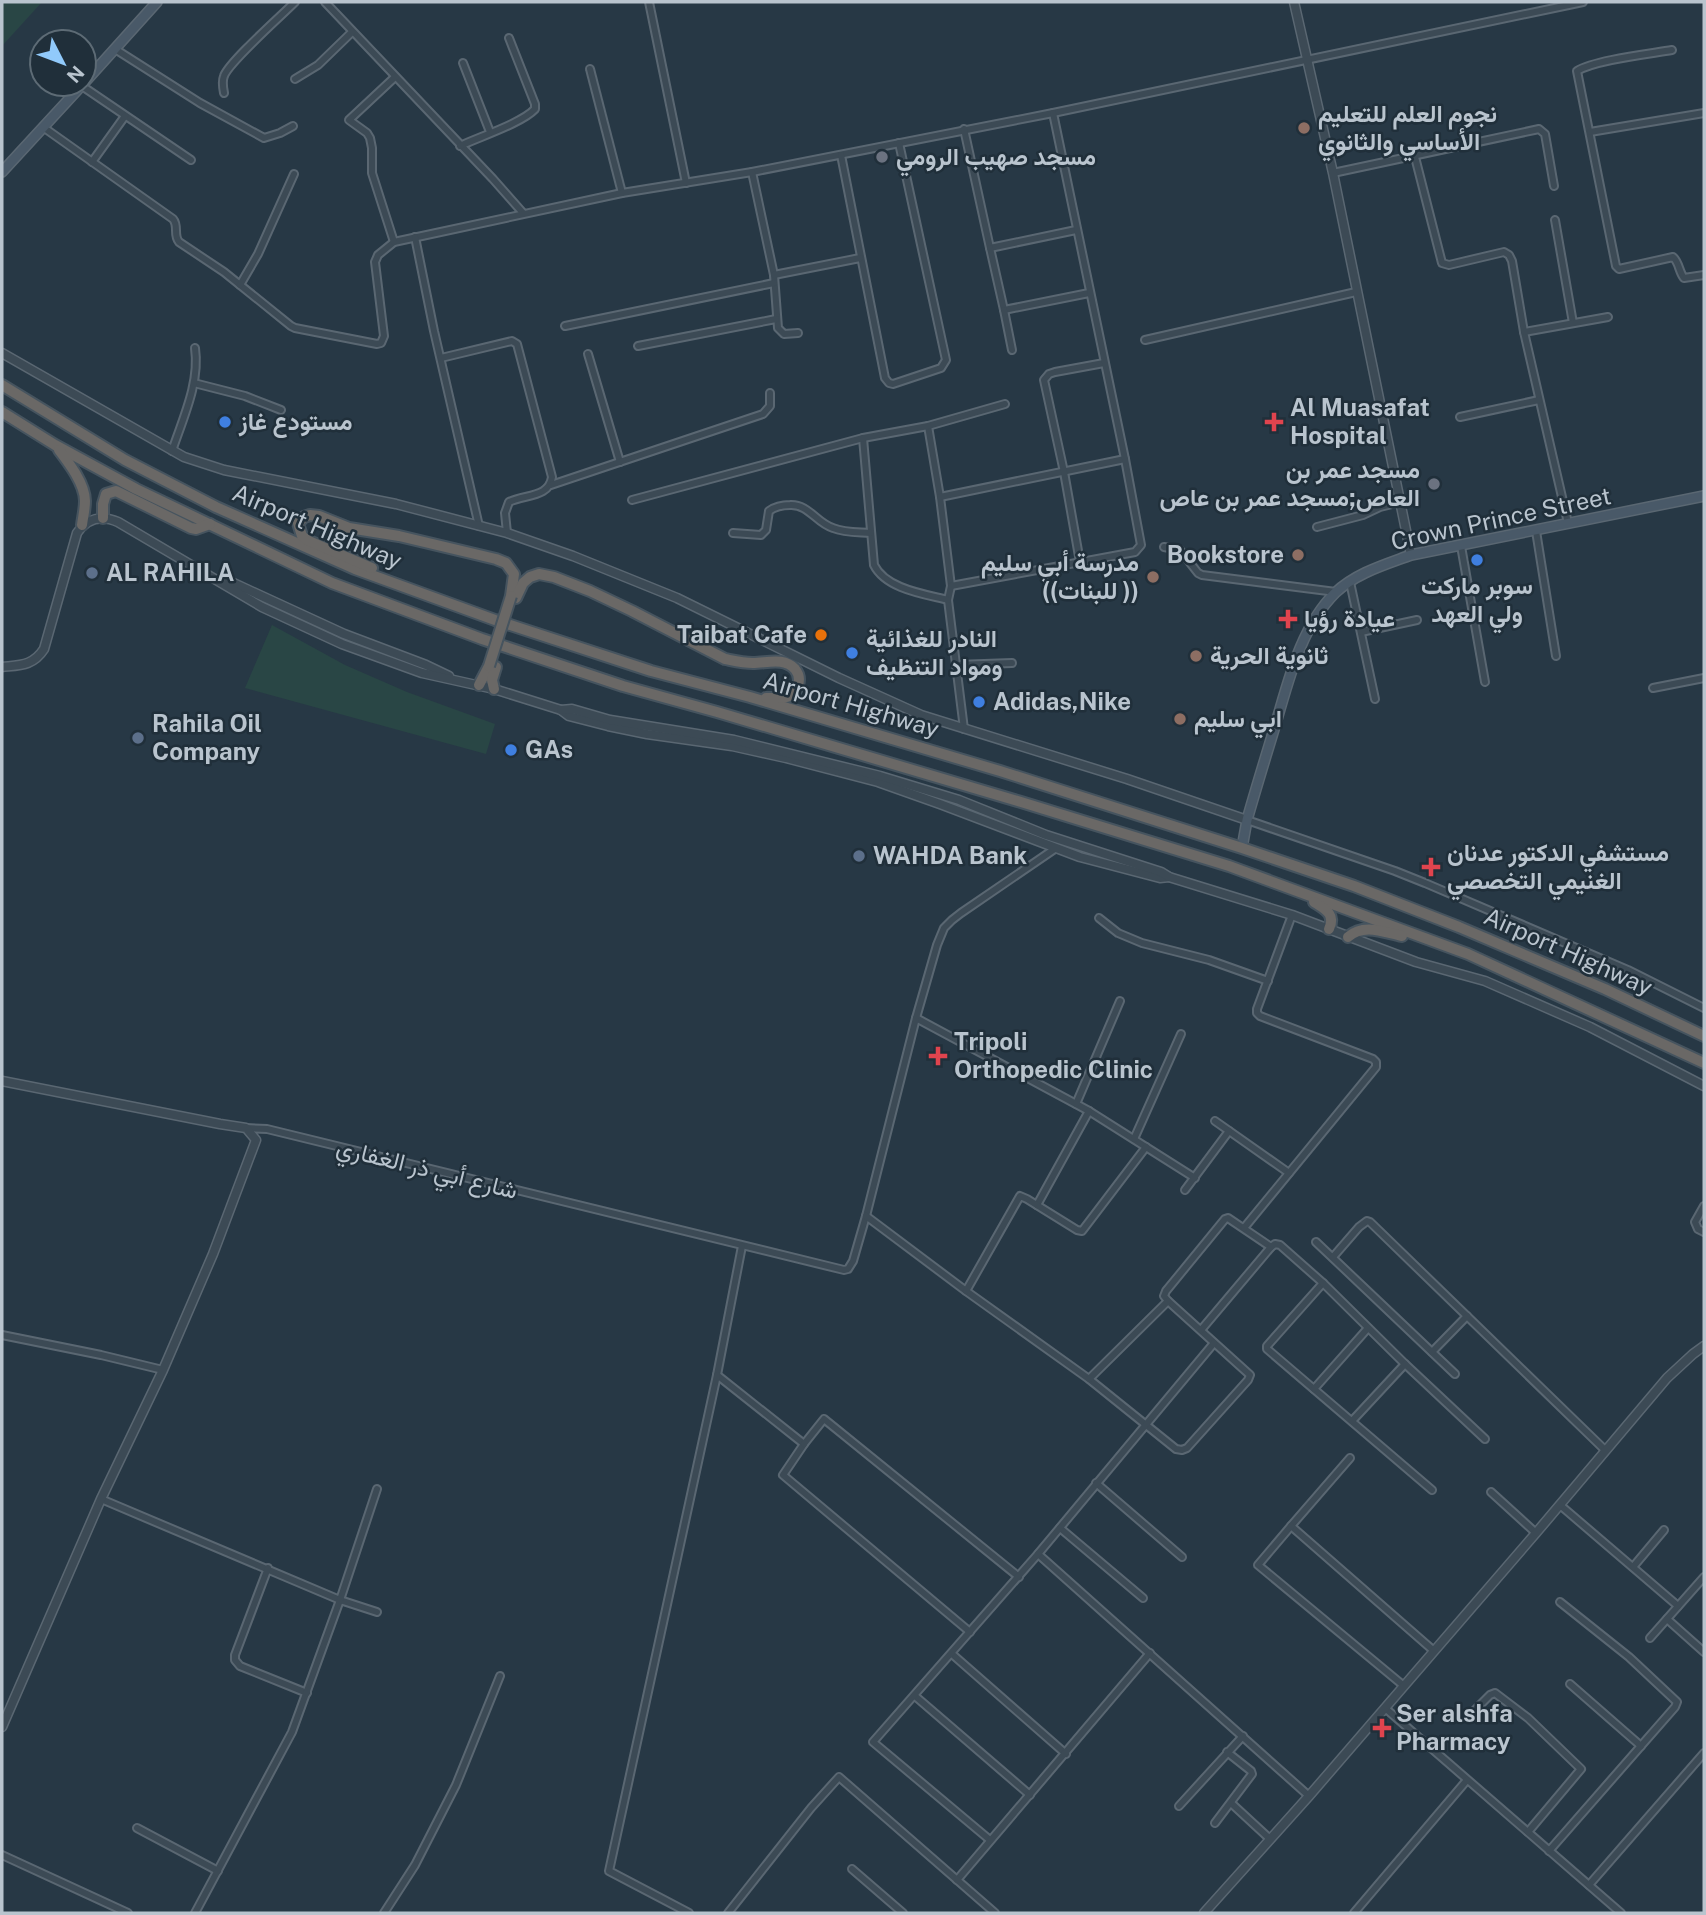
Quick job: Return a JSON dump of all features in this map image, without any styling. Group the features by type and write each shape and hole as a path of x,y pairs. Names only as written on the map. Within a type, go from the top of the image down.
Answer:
{"highway":[{"name":"Airport Highway","path":"2,385 125,460 216,507 355,569 652,671 1000,771 1242,848 1460,927 1605,989 1704,1036"},
{"name":"Airport Highway","path":"2,412 55,445 136,489 332,583 623,686 1229,866 1444,945 1704,1063"},
{"path":"55,445 71,467 84,494 82,525"},
{"path":"103,518 103,499 107,494 116,491 196,529 210,524"},
{"path":"431,597 309,541 302,536 298,523 303,517 319,516 349,528 399,536 496,559 506,564 514,574 514,597 492,667 494,688"},
{"path":"514,597 527,579 533,575 545,575 590,591 726,659 741,663 775,661 785,663 797,672 798,689 792,695 750,697"},
{"path":"775,661 781,649"},
{"path":"479,685 492,667"},
{"path":"1293,890 1328,912 1332,921 1329,929"},
{"path":"1348,937 1360,929 1369,929 1444,945"}],"main road":[{"path":"98,68 157,2"},
{"path":"2,172 70,98"},
{"name":"Crown Prince Street","path":"1242,848 1247,820 1298,654 1322,608 1336,592 1364,572 1410,555 1704,496"}],"street":[{"path":"224,93 224,74 295,2"},
{"path":"325,2 523,214"},
{"path":"649,2 686,183"},
{"path":"1294,2 1333,173 1410,555"},
{"path":"1534,2 1536,11"},
{"path":"43,127 173,219 179,242 295,328 381,343 384,336 375,262 378,254 394,242 622,193 752,172 1053,113 1583,2"},
{"path":"295,79 318,65 352,32"},
{"path":"460,146 520,120 535,109 509,38"},
{"path":"114,50 200,103 264,138 293,126"},
{"path":"1672,50 1602,63 1577,71 1616,266 1619,269 1673,257 1684,278 1704,275"},
{"path":"463,64 490,132"},
{"path":"590,69 622,193"},
{"path":"394,242 372,173 370,138 349,120 395,77"},
{"path":"98,95 191,160"},
{"path":"951,586 1135,552 1141,545 1053,113"},
{"path":"1590,132 1704,113"},
{"path":"92,162 125,116"},
{"path":"1333,173 1539,128 1545,134 1554,186"},
{"path":"964,129 1012,350"},
{"path":"841,155 886,377 888,383 893,384 941,368 946,356 899,143"},
{"path":"1415,157 1442,263 1449,265 1504,252 1512,261 1524,332 1568,523"},
{"path":"752,172 774,275 778,328 787,335 798,333"},
{"path":"240,285 258,254 294,174"},
{"path":"1555,220 1573,323"},
{"path":"990,248 1076,230"},
{"path":"415,237 479,526"},
{"path":"774,275 860,258"},
{"path":"565,326 774,283"},
{"path":"1145,340 1356,292"},
{"path":"1004,310 1089,293"},
{"path":"1524,332 1608,317"},
{"path":"638,346 776,319"},
{"path":"441,358 512,341 517,344 552,477 547,490 509,502 505,513 507,533"},
{"path":"172,451 194,383 197,360 195,348"},
{"path":"2,353 184,457 224,470 396,503 507,533 632,578 921,715 1127,779 1418,880 1628,970 1704,1008"},
{"path":"588,354 620,462"},
{"path":"1080,562 1044,380 1055,372 1104,363"},
{"path":"194,383 245,396 281,410"},
{"path":"551,485 763,414 770,407 770,393"},
{"path":"1460,417 1539,400"},
{"path":"632,500 863,438 928,426 1006,404"},
{"path":"928,426 951,586 948,600 964,729"},
{"path":"863,438 874,565 878,573 910,590 948,600"},
{"path":"940,497 1125,459"},
{"path":"1317,527 1400,502"},
{"path":"733,533 761,535 766,530 769,511 782,505 794,504 802,506 829,527 841,531 871,533"},
{"path":"2,667 28,665 44,649 77,533 82,525 93,519 103,518 118,522 189,562 344,634 463,682 494,688 561,710 569,716 608,726 647,734 733,743 878,782 1058,844 1080,857 1160,878 1169,877 1292,915 1416,962 1485,981 1590,1027 1704,1086"},
{"path":"1535,531 1556,656"},
{"path":"1461,545 1485,682"},
{"path":"1164,547 1180,550 1202,575 1336,592"},
{"path":"1350,582 1375,699"},
{"path":"1361,632 1417,620"},
{"path":"956,665 1013,663"},
{"path":"1653,688 1704,678"},
{"path":"1058,844 944,928 916,1018 866,1216 1089,1379 1176,1449 1185,1450 1250,1375 1164,1296 1224,1219 1232,1219 1271,1247"},
{"path":"1244,1228 1376,1067 1373,1059 1260,1016 1256,1009 1292,915"},
{"path":"1099,918 1118,933 1142,943 1209,960 1268,981"},
{"path":"1076,1104 1120,1000"},
{"path":"916,1018 1089,1111 1195,1178"},
{"path":"1134,1139 1181,1034"},
{"name":"شارع أبي ذر الغفاري","path":"2,1082 220,1124 267,1129 844,1270 848,1269 853,1261 866,1216"},
{"path":"1037,1205 1089,1111"},
{"path":"1215,1121 1289,1173"},
{"path":"2,1727 213,1254 255,1145 255,1138 246,1128"},
{"path":"1185,1191 1229,1132"},
{"path":"966,1291 1020,1196 1082,1231 1146,1147"},
{"path":"1704,1206 1695,1222 1698,1229 1704,1232"},
{"path":"1333,1257 1359,1227 1367,1221 1370,1222 1605,1450"},
{"path":"1316,1242 1455,1374"},
{"path":"1201,1330 1271,1247 1280,1245 1485,1439"},
{"path":"690,1913 609,1871 717,1375 742,1246"},
{"path":"1323,1283 1266,1349 1432,1490"},
{"path":"1089,1379 1168,1301"},
{"path":"1432,1352 1467,1316"},
{"path":"1314,1390 1367,1328"},
{"path":"2,1335 163,1370"},
{"path":"990,1840 873,1742 1038,1555 1214,1343"},
{"path":"1204,1913 1309,1796 1667,1378 1704,1346"},
{"path":"1352,1422 1405,1364"},
{"path":"717,1375 804,1444"},
{"path":"970,1632 783,1475 824,1419 1019,1577"},
{"path":"1350,1458 1258,1565 1404,1686"},
{"path":"1096,1483 1182,1557"},
{"path":"195,1913 292,1732 377,1489"},
{"path":"1491,1492 1536,1533"},
{"path":"102,1499 340,1600 377,1612"},
{"path":"1560,1505 1678,1606"},
{"path":"1291,1526 1434,1651"},
{"path":"1060,1528 1143,1598"},
{"path":"1633,1567 1664,1530"},
{"path":"1038,1555 1309,1796"},
{"path":"268,1568 235,1660 240,1666 307,1693"},
{"path":"1650,1638 1704,1577"},
{"path":"1549,1851 1677,1702 1629,1657 1560,1602"},
{"path":"1667,1619 1704,1652"},
{"path":"957,1880 1150,1653"},
{"path":"952,1654 1066,1754"},
{"path":"384,1913 415,1865 456,1785 500,1676"},
{"path":"1570,1684 1641,1746"},
{"path":"1473,1712 1495,1693 1528,1718 1581,1769 1528,1832"},
{"path":"915,1696 1030,1795"},
{"path":"1385,1708 1621,1913"},
{"path":"1179,1806 1243,1736"},
{"path":"1215,1823 1252,1774 1227,1752"},
{"path":"1589,1885 1704,1753"},
{"path":"728,1913 839,1777 995,1913"},
{"path":"1354,1913 1467,1780"},
{"path":"1231,1803 1270,1839"},
{"path":"137,1828 218,1871"},
{"path":"2,1855 128,1913"},
{"path":"852,1869 903,1913"}],"green space":[{"path":"2,2 42,2 2,46"},
{"path":"272,625 345,665 407,692 495,724 486,754 245,688"}],"place":[{"name":"نجوم العلم للتعليم الأساسي والثانوي","path":"1304,128"},
{"name":"مسجد صهيب الرومي","path":"882,157"},
{"name":"مستودع غاز","path":"225,422"},
{"name":"Al Muasafat Hospital","path":"1274,422"},
{"name":"مسجد عمر بن العاص;مسجد عمر بن عاص","path":"1434,484"},
{"name":"Bookstore","path":"1298,555"},
{"name":"سوبر ماركت ولي العهد","path":"1477,560"},
{"name":"AL RAHILA","path":"92,573"},
{"name":"مدرسة أبي سليم ((للبنات ))","path":"1153,577"},
{"name":"عيادة رؤيا","path":"1288,619"},
{"name":"Taibat Cafe","path":"821,635"},
{"name":"النادر للغذائية ومواد التنظيف","path":"852,653"},
{"name":"ثانوية الحرية","path":"1196,656"},
{"name":"Adidas,Nike","path":"979,702"},
{"name":"ابي سليم","path":"1180,719"},
{"name":"Rahila Oil Company","path":"138,738"},
{"name":"GAs","path":"511,750"},
{"name":"WAHDA Bank","path":"859,856"},
{"name":"مستشفي الدكتور عدنان الغنيمي التخصصي","path":"1431,867"},
{"name":"Tripoli Orthopedic Clinic","path":"938,1056"},
{"name":"Ser alshfa Pharmacy","path":"1382,1728"}]}
